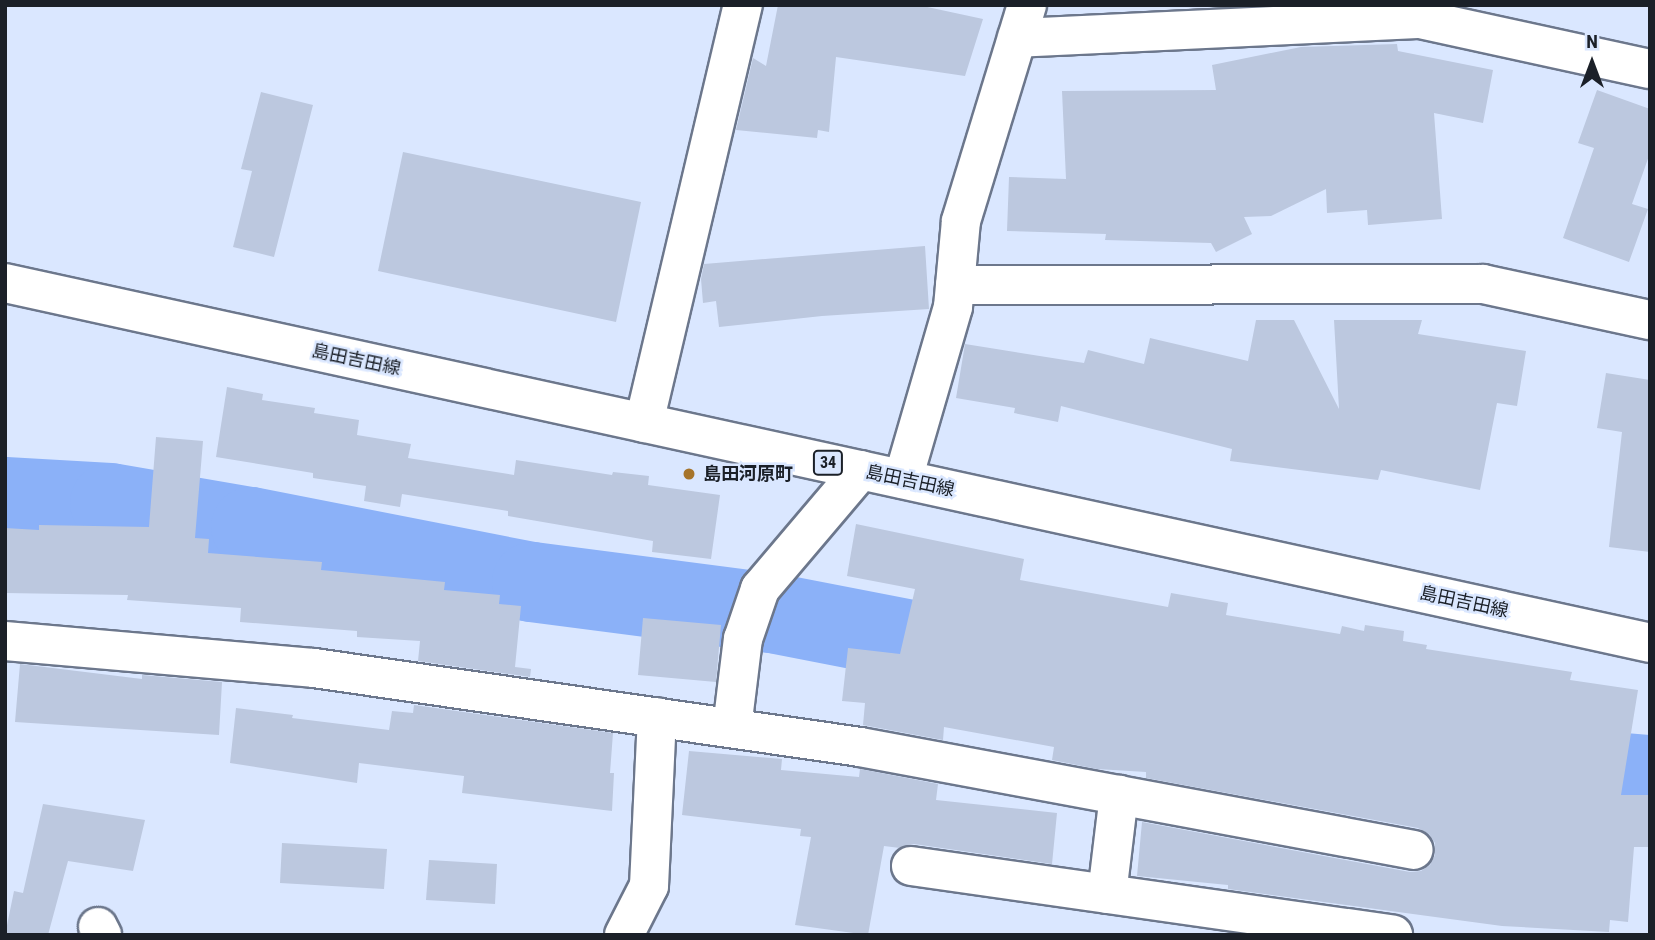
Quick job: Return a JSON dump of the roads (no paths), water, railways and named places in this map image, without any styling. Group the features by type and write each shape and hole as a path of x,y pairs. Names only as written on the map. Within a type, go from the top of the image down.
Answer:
{"street":[{"path":"645,423 743,5"},
{"path":"904,479 953,307 961,221 1022,22 1422,12 1650,69"},
{"name":"島田吉田線","path":"5,284 1650,643"},
{"path":"955,285 1483,284 1650,320"},
{"path":"732,728 743,639 760,589 861,470"},
{"path":"5,641 314,668 732,728 860,747 1414,850"},
{"path":"624,935 649,886 657,717"},
{"path":"1107,894 1119,795"},
{"path":"911,866 1393,935"}],"waterway":[{"path":"5,497 110,503 251,527 532,582 772,613 1014,660"},
{"path":"1515,764 1650,775"}],"place":[{"name":"島田河原町","path":"689,474"}]}
